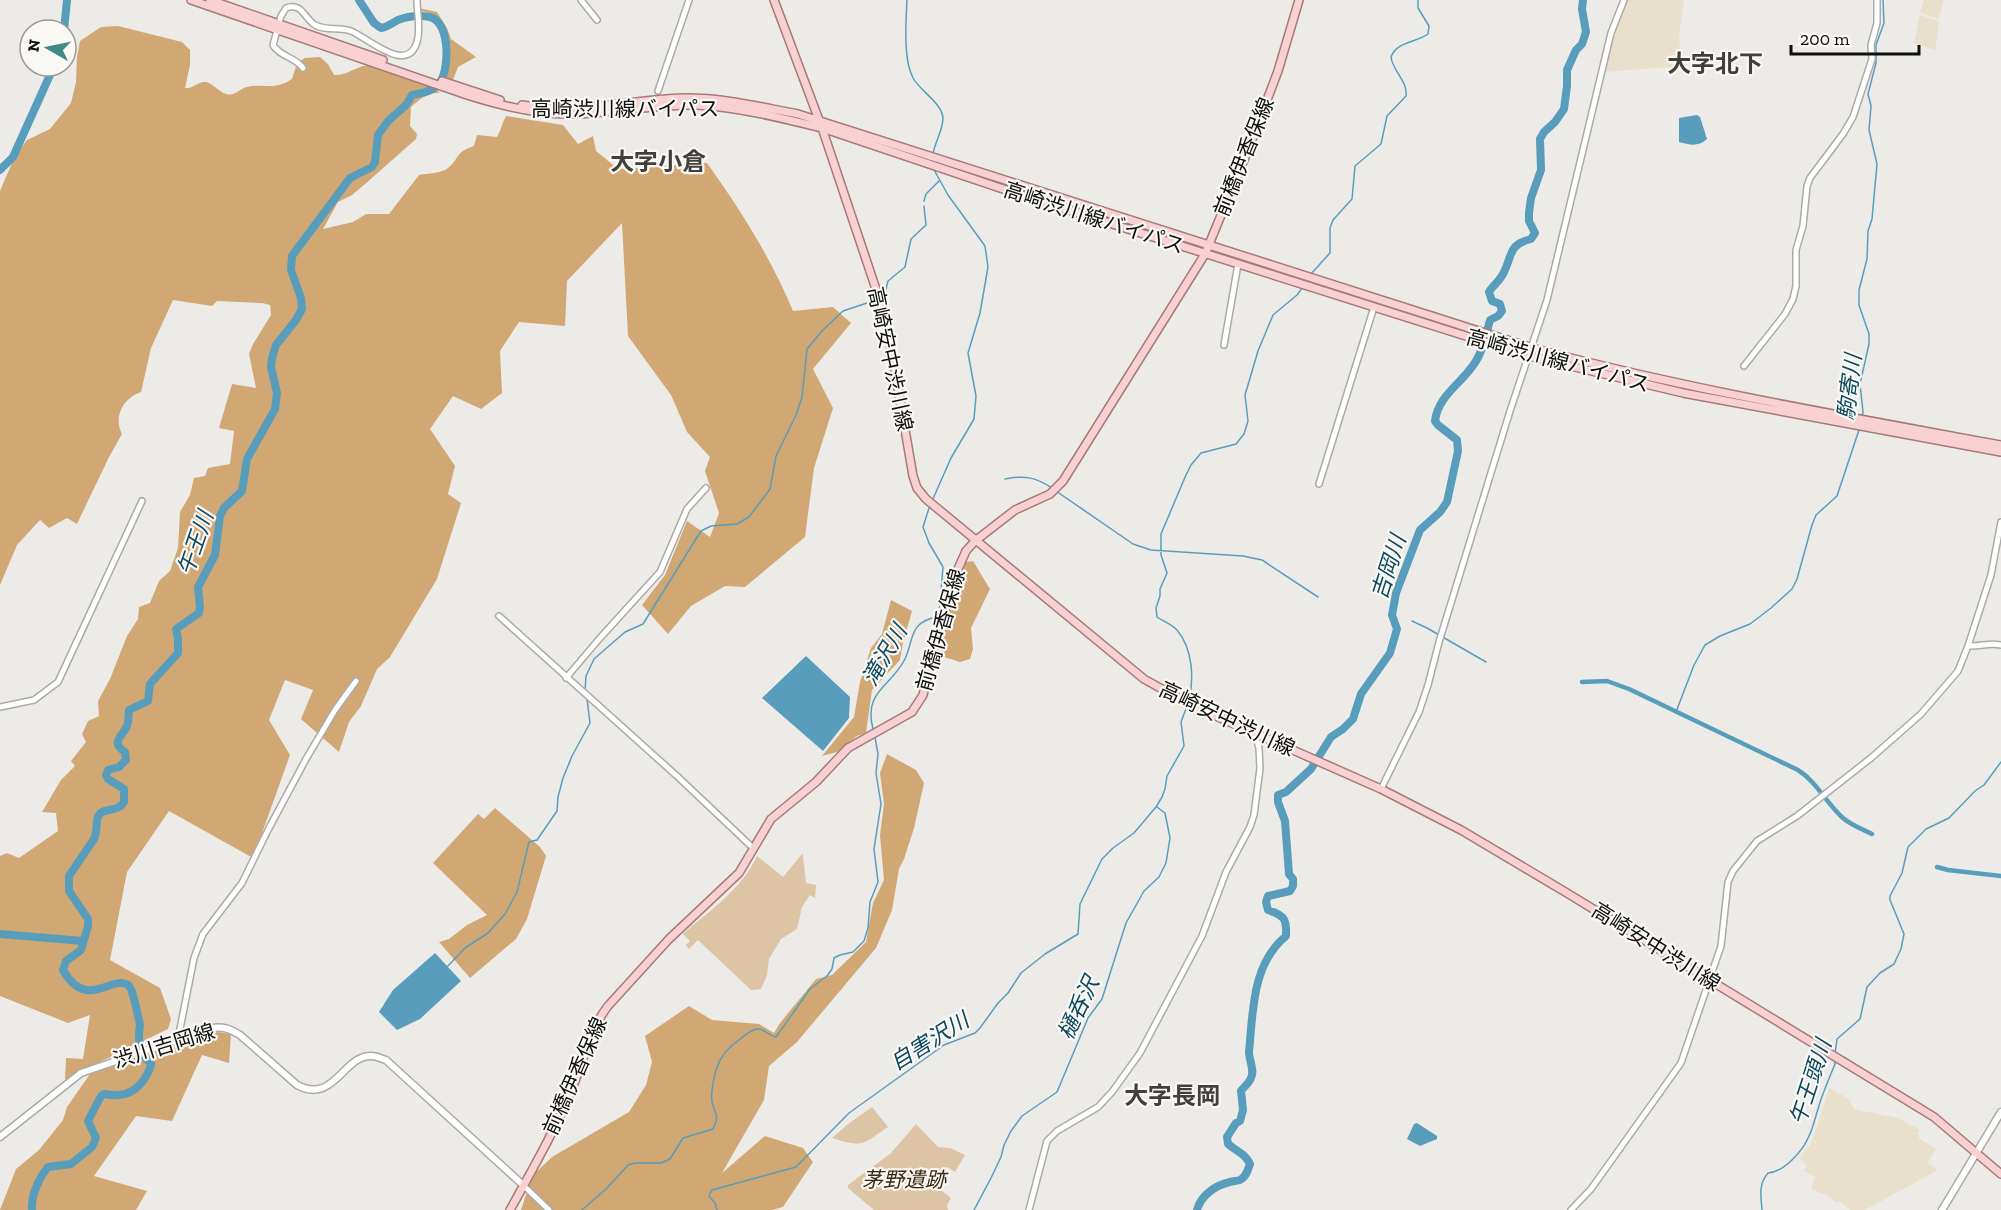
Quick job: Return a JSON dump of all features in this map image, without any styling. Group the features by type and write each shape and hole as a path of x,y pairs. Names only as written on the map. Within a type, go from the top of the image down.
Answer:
{"main road":[{"name":"高崎渋川線バイパス","path":"191,0 277,27 470,96 515,109 566,114 653,106 696,105 820,124 923,158 937,167 1529,356 1683,393 2001,452"},
{"name":"高崎渋川線バイパス","path":"210,0 277,27"},
{"name":"高崎安中渋川線","path":"774,0 820,124 886,319 913,476 917,488 934,508 1068,615 1144,680 1186,703 1381,789 1495,850 1934,1117 2001,1174"},
{"name":"前橋伊香保線","path":"510,1210 572,1088 603,1011 669,939 739,873 771,819 778,812 816,782 848,748 909,715 923,695 941,621 966,551 975,541 1015,510 1050,494 1063,482 1205,254 1278,71 1299,0"},
{"name":"高崎渋川線バイパス","path":"923,158 937,158 1532,348 1742,397 2001,445"},
{"name":"渋川吉岡線","path":"0,1137 81,1073 212,1028 229,1028 297,1085 311,1090 329,1084 362,1058 372,1056 386,1060 523,1185"},
{"path":"1942,1210 2001,1112"}],"street":[{"path":"303,68 298,61 274,49 273,42 277,27 284,10 289,6 296,7 317,26 351,31 390,53 402,56 409,53 416,44 417,0"},
{"path":"580,0 597,20"},
{"path":"658,91 689,0"},
{"path":"1381,789 1419,711 1428,685 1499,446 1532,348 1555,269 1611,33 1624,0"},
{"path":"1744,366 1785,314 1793,299 1796,286 1796,250 1803,226 1807,186 1810,178 1843,134 1852,117 1872,59 1871,45 1877,23 1876,0"},
{"path":"1224,345 1238,264"},
{"path":"1319,484 1374,307"},
{"path":"566,678 660,573 687,509 706,488"},
{"path":"0,707 34,700 58,682 142,501"},
{"path":"1570,1210 1591,1189 1681,1063 1721,946 1728,882 1733,871 1757,841 1797,816 1871,758 1922,714 1958,671 1991,575 2001,522"},
{"path":"499,616 678,777 753,848"},
{"path":"1968,646 1991,643 2001,645"},
{"path":"178,1039 194,958 202,934 242,883 306,759 335,710 356,681"},
{"path":"1029,1210 1047,1141 1057,1131 1098,1107 1112,1092 1140,1053 1202,936 1226,872 1251,827 1260,768 1259,748 1255,734"},
{"path":"523,1185 549,1210"}],"shaded area":[{"path":"1626,0 1684,0 1679,35 1681,66 1606,72 1615,28"},
{"path":"1924,0 1944,0 1939,19 1920,13"},
{"path":"419,8 437,12 451,39 476,57 458,67 453,80 445,77 448,57 443,27 438,20 420,11"},
{"path":"1920,15 1939,21 1935,50 1914,43"},
{"path":"118,26 182,42 190,50 190,65 185,88 206,82 229,95 247,87 280,85 292,79 297,63 305,58 320,57 328,64 334,75 372,65 431,86 440,93 428,95 411,107 410,126 417,134 416,139 352,195 338,202 323,229 353,222 366,214 389,214 419,175 448,168 461,153 474,146 477,135 497,137 506,116 563,125 578,144 593,136 596,151 618,169 707,163 754,234 793,311 833,307 851,323 813,369 833,408 814,468 805,537 745,587 725,586 691,606 668,634 642,605 665,575 687,521 710,537 719,513 705,471 710,457 687,432 671,395 628,336 622,223 567,281 565,326 519,322 500,351 502,393 481,409 453,396 430,429 455,466 448,494 461,503 437,579 390,657 377,669 361,706 349,722 339,752 301,719 313,690 285,680 269,720 290,755 253,858 169,811 127,872 110,960 160,988 171,1019 168,1029 65,1080 66,1058 83,1059 90,1015 68,1023 0,996 0,856 7,853 19,858 58,831 56,813 42,812 61,780 75,766 71,761 86,742 82,734 88,721 99,716 98,701 110,679 127,636 138,619 139,607 150,603 159,581 170,571 178,548 180,512 190,495 194,478 205,476 208,468 230,464 234,431 219,428 232,384 256,388 249,354 271,315 270,305 262,303 217,301 212,306 173,300 151,348 141,392 129,399 121,409 119,428 122,434 77,524 67,518 49,528 40,520 17,545 0,585 0,191 15,156 27,140 50,129 71,103 78,78 80,41 101,27"},
{"path":"973,561 990,589 971,628 973,649 970,659 960,662 941,656 938,634 966,562"},
{"path":"891,600 912,611 900,660 872,690 866,733 857,736 837,752 822,756 854,717 860,682 871,648 882,634"},
{"path":"887,754 916,770 924,783 914,828 899,869 892,910 876,948 797,1042 769,1066 764,1100 722,1173 765,1136 803,1148 813,1162 783,1207 772,1210 521,1210 532,1176 552,1157 629,1112 646,1085 652,1062 645,1036 689,1006 712,1020 759,1024 774,1033 816,979 832,975 866,942 873,903 884,880 880,835 884,804 880,773"},
{"path":"495,808 540,847 546,856 527,919 516,939 470,978 439,942 449,939 467,925 487,915 433,863 478,814 484,819"},
{"path":"217,1032 231,1034 229,1063 202,1055 172,1121 136,1116 94,1176 147,1191 136,1210 0,1210 16,1169 39,1150 63,1120 67,1107 90,1074"},
{"path":"1829,1088 1849,1099 1854,1109 1898,1118 1920,1130 1919,1138 1936,1149 1927,1163 1938,1170 1865,1210 1850,1210 1839,1201 1837,1203 1828,1196 1811,1189 1815,1177 1804,1171 1807,1166 1799,1158 1814,1136"}],"green space":[{"path":"802,854 806,883 816,885 815,898 810,895 802,907 797,929 781,939 769,959 767,975 761,989 751,990 698,940 689,949 686,945 690,941 683,934 734,889 751,868 757,856 783,877"},
{"path":"872,1107 888,1127 867,1141 857,1144 832,1138 848,1124"},
{"name":"茅野遺跡","path":"916,1124 938,1147 950,1148 965,1155 955,1172 947,1167 934,1185 951,1198 947,1205 948,1210 874,1210 848,1188 848,1185 891,1153"}],"water":[{"path":"1697,115 1700,117 1707,139 1694,145 1679,142 1679,118"},
{"path":"806,656 850,697 849,718 823,751 762,698"},
{"path":"435,953 461,981 420,1019 397,1030 379,1012 393,990"},
{"path":"1417,1123 1437,1136 1437,1139 1420,1146 1407,1139 1414,1124"}],"waterway":[{"path":"65,18 67,0"},
{"name":"午王川","path":"32,1210 36,1187 48,1167 71,1164 92,1147 96,1138 88,1121 101,1096 130,1092 139,1086 151,1066 141,1049 140,1022 130,987 122,983 98,989 81,989 63,970 66,961 81,950 88,926 88,919 69,891 69,876 94,839 99,815 104,811 118,808 124,802 124,789 108,779 106,775 108,770 119,767 126,760 125,752 118,745 118,739 127,726 129,710 148,701 150,684 178,653 176,629 199,613 198,587 215,555 220,516 224,508 242,491 247,459 275,409 277,393 271,367 272,358 276,345 302,309 301,298 291,270 292,256 350,178 372,167 375,162 378,135 388,121 406,105 412,95 429,91 438,85 445,70 445,38 437,21 430,17 414,16 381,28 374,23 359,0"},
{"name":"滝沢川","path":"907,0 906,40 910,70 916,83 939,107 943,118 933,154"},
{"name":"自害沢川","path":"1310,275 1330,253 1330,228 1333,220 1352,199 1355,166 1381,144 1387,116 1406,96 1405,86 1391,57 1402,45 1428,34 1429,26 1418,8 1418,0"},
{"name":"吉岡川","path":"1197,1210 1202,1200 1214,1188 1242,1179 1250,1164 1243,1155 1228,1144 1227,1137 1236,1123 1240,1121 1243,1110 1241,1091 1252,1075 1249,1052 1256,989 1260,974 1266,960 1286,936 1286,925 1283,918 1268,910 1266,902 1268,896 1290,891 1293,886 1293,879 1289,874 1285,821 1278,802 1278,795 1286,792 1311,769 1331,737 1353,719 1361,694 1390,653 1397,629 1392,615 1396,593 1420,530 1440,512 1447,502 1458,451 1457,440 1435,421 1437,412 1445,397 1469,371 1480,354 1490,320 1502,311 1500,304 1492,301 1489,292 1503,275 1515,247 1531,239 1535,233 1529,221 1529,213 1531,198 1541,170 1540,139 1564,109 1567,70 1586,32 1582,9 1583,0"},
{"name":"駒寄川","path":"1862,417 1860,384 1869,334 1859,305 1859,290 1867,259 1868,231 1872,219 1877,164 1869,130 1871,106 1868,94 1876,63 1876,45 1884,23 1883,0"},
{"path":"0,170 13,157 49,78"},
{"name":"滝沢川","path":"932,501 951,458 974,419 976,396 968,353 980,313 988,267 985,246 948,195 933,168"},
{"path":"924,201 926,194 939,181"},
{"path":"880,297 885,293 888,281 905,267 911,239 926,225 924,206"},
{"name":"自害沢川","path":"1189,701 1192,674 1186,646 1175,628 1157,617 1156,608 1160,589 1167,573 1161,555 1161,534 1191,465 1201,453 1236,444 1244,434 1248,421 1245,395 1258,351 1273,315 1303,287"},
{"path":"585,691 586,676 594,659 625,632 643,624 701,531 711,526 737,524 749,517 770,489 776,456 802,397 807,349 843,311 876,300"},
{"name":"駒寄川","path":"1676,712 1694,665 1705,645 1720,636 1750,624 1792,589 1816,515 1837,496 1860,427"},
{"path":"1005,479 1029,478 1052,488"},
{"path":"1056,491 1133,544 1151,550 1243,556 1262,560 1318,597"},
{"name":"滝沢川","path":"873,729 871,716 875,698 905,659 917,627 939,614 943,567 923,527 930,505"},
{"path":"1412,621 1486,662"},
{"path":"1582,682 1607,681 1629,689 1798,770 1811,780 1843,818 1872,834"},
{"path":"447,967 465,948 488,933 505,914 517,892 529,842 537,840 557,811 563,778 590,723 587,699"},
{"name":"自害沢川","path":"717,1210 709,1196 712,1190 796,1167 849,1113 944,1045 975,1033 1008,993 1021,973 1045,954 1078,934 1080,904 1102,859 1134,833 1162,797 1167,776 1184,746 1181,722 1187,706"},
{"name":"滝沢川","path":"582,1210 628,1165 661,1163 670,1159 683,1138 713,1129 717,1118 712,1100 713,1085 716,1070 725,1053 733,1044 756,1029 776,1037 810,989 827,976 832,969 834,958 853,952 864,941 868,928 870,902 878,882 874,849 881,804 876,773 878,754 875,737"},
{"name":"午王頭川","path":"1835,1054 1837,1039 1860,1019 1867,987 1880,973 1894,964 1901,949 1904,934 1890,896 1902,873 1908,847 1926,829 1949,818 1975,791 1984,785 2001,762"},
{"name":"樋呑沢","path":"974,1210 1001,1157 1011,1131 1022,1116 1057,1092 1088,1018 1102,999 1126,923 1144,891 1159,877 1166,863 1170,838 1165,813 1157,807"},
{"path":"1937,867 2001,876"},
{"path":"0,934 83,941"},
{"name":"午王頭川","path":"1762,1210 1761,1191 1765,1177 1768,1173 1786,1165 1798,1154 1806,1142 1835,1059"}],"district":[{"name":"大字北下","path":"1715,64"},
{"name":"大字小倉","path":"658,162"},
{"name":"大字長岡","path":"1172,1096"}]}
